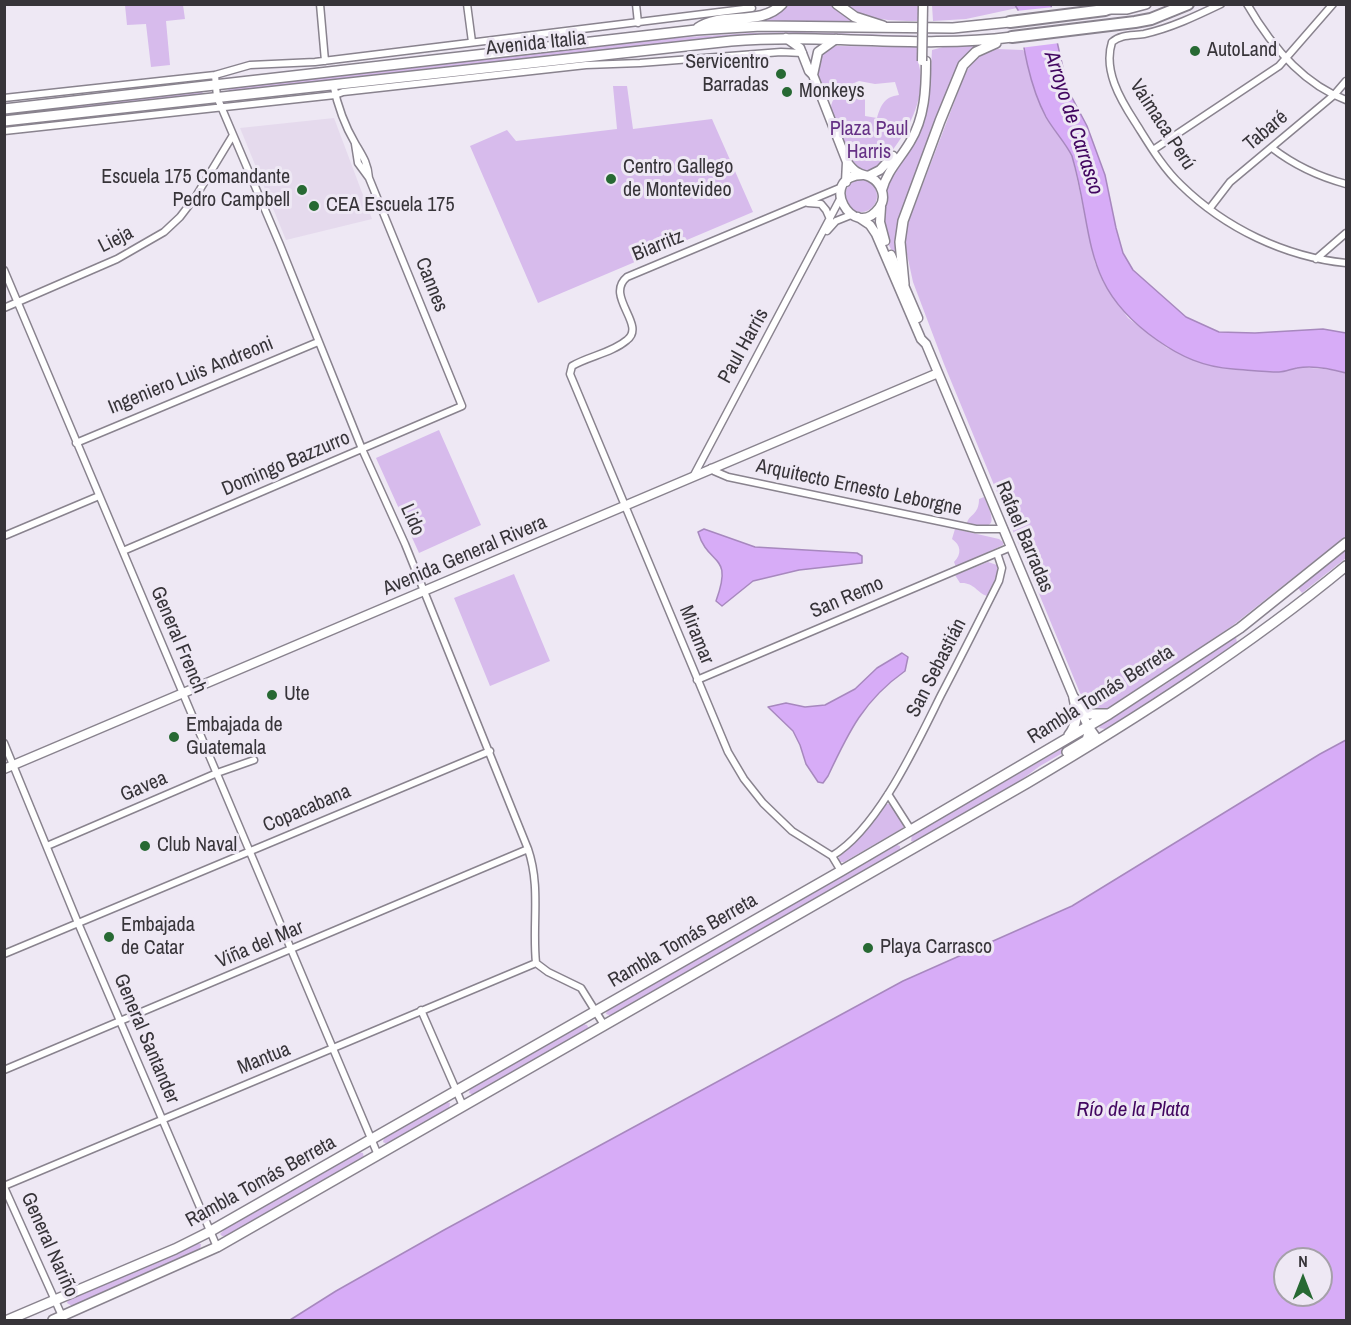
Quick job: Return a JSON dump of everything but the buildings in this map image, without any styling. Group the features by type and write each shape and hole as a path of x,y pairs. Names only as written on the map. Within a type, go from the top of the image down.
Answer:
{"highway":[{"name":"Avenida Italia","path":"1012,37 1143,21 1188,4"},
{"name":"Avenida Italia","path":"1010,22 1116,7"}],"main road":[{"path":"696,30 706,23 772,13 782,4"},
{"path":"837,4 855,17 887,28"},
{"path":"882,191 887,174 904,151 917,126 924,100 925,4"},
{"path":"1116,7 1127,9 1146,4"},
{"name":"Avenida Italia","path":"4,109 215,80 696,30 761,26 954,28 1010,22"},
{"path":"904,284 900,242 903,220 961,70 967,60 981,49 1012,37"},
{"name":"Avenida Italia","path":"4,121 333,84 615,58 731,41 786,38 952,43 1012,37"},
{"path":"786,38 798,46 803,53 847,162 840,199"},
{"path":"803,53 818,52 836,39"},
{"path":"813,75 818,52"},
{"path":"844,184 854,177 866,176 880,170 900,147 913,125 921,100 924,61"},
{"path":"847,162 877,182 882,191"},
{"name":"Rafael Barradas","path":"882,191 879,218 882,233 1074,698 1098,740"},
{"name":"Rafael Barradas","path":"840,199 846,211 870,225 876,234 921,339 926,344"},
{"path":"854,216 874,214 881,206"},
{"name":"Avenida General Rivera","path":"4,769 938,373"},
{"name":"Rambla Tomás Berreta","path":"8,1320 175,1249 209,1232 901,836 1109,714 1240,628 1347,543"},
{"name":"Rambla Tomás Berreta","path":"58,1318 217,1247 1027,783 1098,740 1249,641 1347,566"},
{"path":"1292,587 1303,600"},
{"path":"1240,628 1249,641"},
{"path":"1074,698 1089,714 1109,714"},
{"path":"1065,740 1076,723 1074,698"},
{"path":"1027,783 1043,767 1087,740 1088,726"},
{"path":"901,836 909,851"}],"street":[{"path":"320,4 325,61"},
{"path":"467,4 472,42"},
{"path":"636,4 638,23"},
{"path":"1210,7 1221,4"},
{"path":"1247,4 1262,29 1287,59 1304,75 1334,95 1347,100"},
{"path":"1153,150 1287,59 1333,4"},
{"name":"Vaimaca Perú","path":"1210,7 1167,27 1144,34 1120,37 1112,42 1111,73 1125,107 1153,150 1181,185 1210,208 1252,235 1287,250 1316,259 1347,263"},
{"name":"Avenida Italia","path":"4,98 215,80 250,65 303,64 752,8"},
{"name":"Avenida Italia","path":"4,131 335,95 343,92 615,58 640,63 733,55 803,53"},
{"name":"Lido","path":"215,80 221,107 280,245 362,449 405,543 528,849 536,878 536,963"},
{"name":"Tabaré","path":"1210,208 1230,182 1334,95 1347,81"},
{"name":"Cannes","path":"333,84 335,95 355,143 358,163 369,178 462,406"},
{"name":"Lieja","path":"4,308 117,259 164,232 180,217 196,196 233,135"},
{"path":"1272,148 1283,157 1309,171 1347,184"},
{"name":"Biarritz","path":"570,376 572,366 628,340 631,336 632,325 620,293 621,285 627,277 844,184"},
{"name":"Paul Harris","path":"694,475 840,199"},
{"path":"799,205 812,202 821,204 830,219"},
{"name":"Paul Harris","path":"824,233 836,221 854,216"},
{"path":"1316,259 1347,233"},
{"name":"General French","path":"4,270 378,1155"},
{"name":"Ingeniero Luis Andreoni","path":"76,443 318,342"},
{"name":"Miramar","path":"570,376 728,752 755,794 792,831 832,856 840,871"},
{"name":"Domingo Bazzurro","path":"123,552 462,406"},
{"name":"Arquitecto Ernesto Leborgne","path":"711,468 728,477 976,529 1004,530"},
{"path":"4,536 99,496"},
{"name":"San Remo","path":"697,680 1011,547"},
{"name":"San Sebastián","path":"832,856 852,840 888,794 917,745 999,581 1002,568 997,553"},
{"name":"General Santander","path":"4,743 78,923 217,1247"},
{"name":"Copacabana","path":"4,954 490,751"},
{"name":"Gavea","path":"47,846 217,773 254,760"},
{"path":"888,794 911,830"},
{"name":"Viña del Mar","path":"4,1070 528,849"},
{"path":"536,963 548,972 577,984 585,992 604,1025"},
{"name":"Mantua","path":"4,1186 536,963"},
{"path":"421,1010 463,1106"},
{"name":"General Nariño","path":"4,1186 56,1300 58,1318"}],"shaded area":[{"path":"334,118 372,219 286,240 240,128"}],"green space":[{"path":"833,4 858,22 735,22 785,5"},
{"path":"1015,4 1017,8 966,19 933,21 932,5"},
{"path":"125,5 183,5 185,19 166,21 170,65 151,67 146,24 127,25"},
{"path":"842,5 919,5 918,21 878,19 860,14"},
{"path":"800,32 918,36 918,38 817,35 230,92 228,89 674,38"},
{"path":"981,44 974,50 900,219 897,260 885,238 881,218 887,199 887,185 914,139 931,69 932,50"},
{"name":"Plaza Paul Harris","path":"836,46 917,47 921,82 913,116 889,155 875,169 863,171 851,159 831,108 832,102 845,93 856,94 865,100 865,116 877,118 884,102 899,95 895,82 875,84 859,81 832,92 824,91 817,76 819,55"},
{"path":"997,49 1023,50 1026,54 1042,109 1072,156 1095,263 1103,282 1128,318 1167,348 1230,369 1281,372 1298,367 1346,373 1346,536 1232,626 1110,708 1103,710 1091,708 1080,693 944,364 913,282 905,245 908,223 965,74 978,58"},
{"name":"Centro Gallego de Montevideo","path":"613,86 627,86 633,129 712,119 753,212 538,303 470,146 507,130 516,141 617,129"},
{"path":"203,90 202,95 5,116 4,111"},
{"path":"861,180 873,184 877,196 873,208 861,212 849,208 845,196 849,184"},
{"path":"439,430 481,525 419,553 376,458"},
{"path":"984,497 992,518 991,522 984,526 967,524 979,505 979,499"},
{"path":"955,529 999,539 1003,545 956,567 954,562 959,550 952,539"},
{"path":"1346,548 1346,558 1302,593 1298,588"},
{"path":"988,562 997,565 998,573 987,596 969,584 960,583 955,575"},
{"path":"514,574 550,661 490,686 454,598"},
{"path":"1236,637 1237,643 1114,726 1099,728 1231,638"},
{"path":"1084,736 1085,740 1040,766 1017,783 915,842 911,841 912,835"},
{"path":"885,804 889,804 904,824 903,828 844,862 839,862 839,857 860,836"},
{"path":"897,845 900,846 900,851 612,1016 606,1014 607,1010"},
{"path":"584,1024 589,1029 474,1095 469,1093 470,1089"},
{"path":"446,1102 450,1103 449,1109 387,1144 383,1142 384,1138"},
{"path":"359,1152 363,1153 364,1158 228,1236 220,1234 225,1229"},
{"path":"196,1243 201,1244 200,1250 72,1306 67,1303 68,1299"}],"water":[{"name":"Arroyo de Carrasco","path":"1015,5 1051,5 1068,90 1087,126 1105,175 1123,253 1133,270 1186,317 1219,332 1255,333 1323,329 1346,333 1346,373 1315,367 1279,372 1212,366 1193,360 1157,340 1132,320 1114,300 1102,279 1094,258 1072,156 1046,117 1035,92 1018,10"},
{"path":"704,529 755,547 857,553 862,556 862,563 799,570 753,581 722,606 716,601 721,585 721,567 702,543 698,532"},
{"path":"902,653 908,657 905,671 868,705 843,745 828,776 823,783 818,782 806,764 793,731 768,707 786,703 805,707 825,705 855,689 877,668"},
{"name":"Río de la Plata","path":"1346,740 1346,1320 290,1320 336,1291 444,1230 903,981 1072,906"}],"pier":[{"path":"1054,7 1060,43 1020,48 1016,11"}],"place":[{"name":"AutoLand","path":"1195,51"},
{"name":"Servicentro Barradas","path":"781,74"},
{"name":"Monkeys","path":"787,92"},
{"name":"Centro Gallego de Montevideo","path":"611,179"},
{"name":"Escuela 175 Comandante Pedro Campbell","path":"302,190"},
{"name":"CEA Escuela 175","path":"314,206"},
{"name":"Ute","path":"272,695"},
{"name":"Embajada de Guatemala","path":"174,737"},
{"name":"Club Naval","path":"145,846"},
{"name":"Embajada de Catar","path":"109,937"},
{"name":"Playa Carrasco","path":"868,948"}]}
